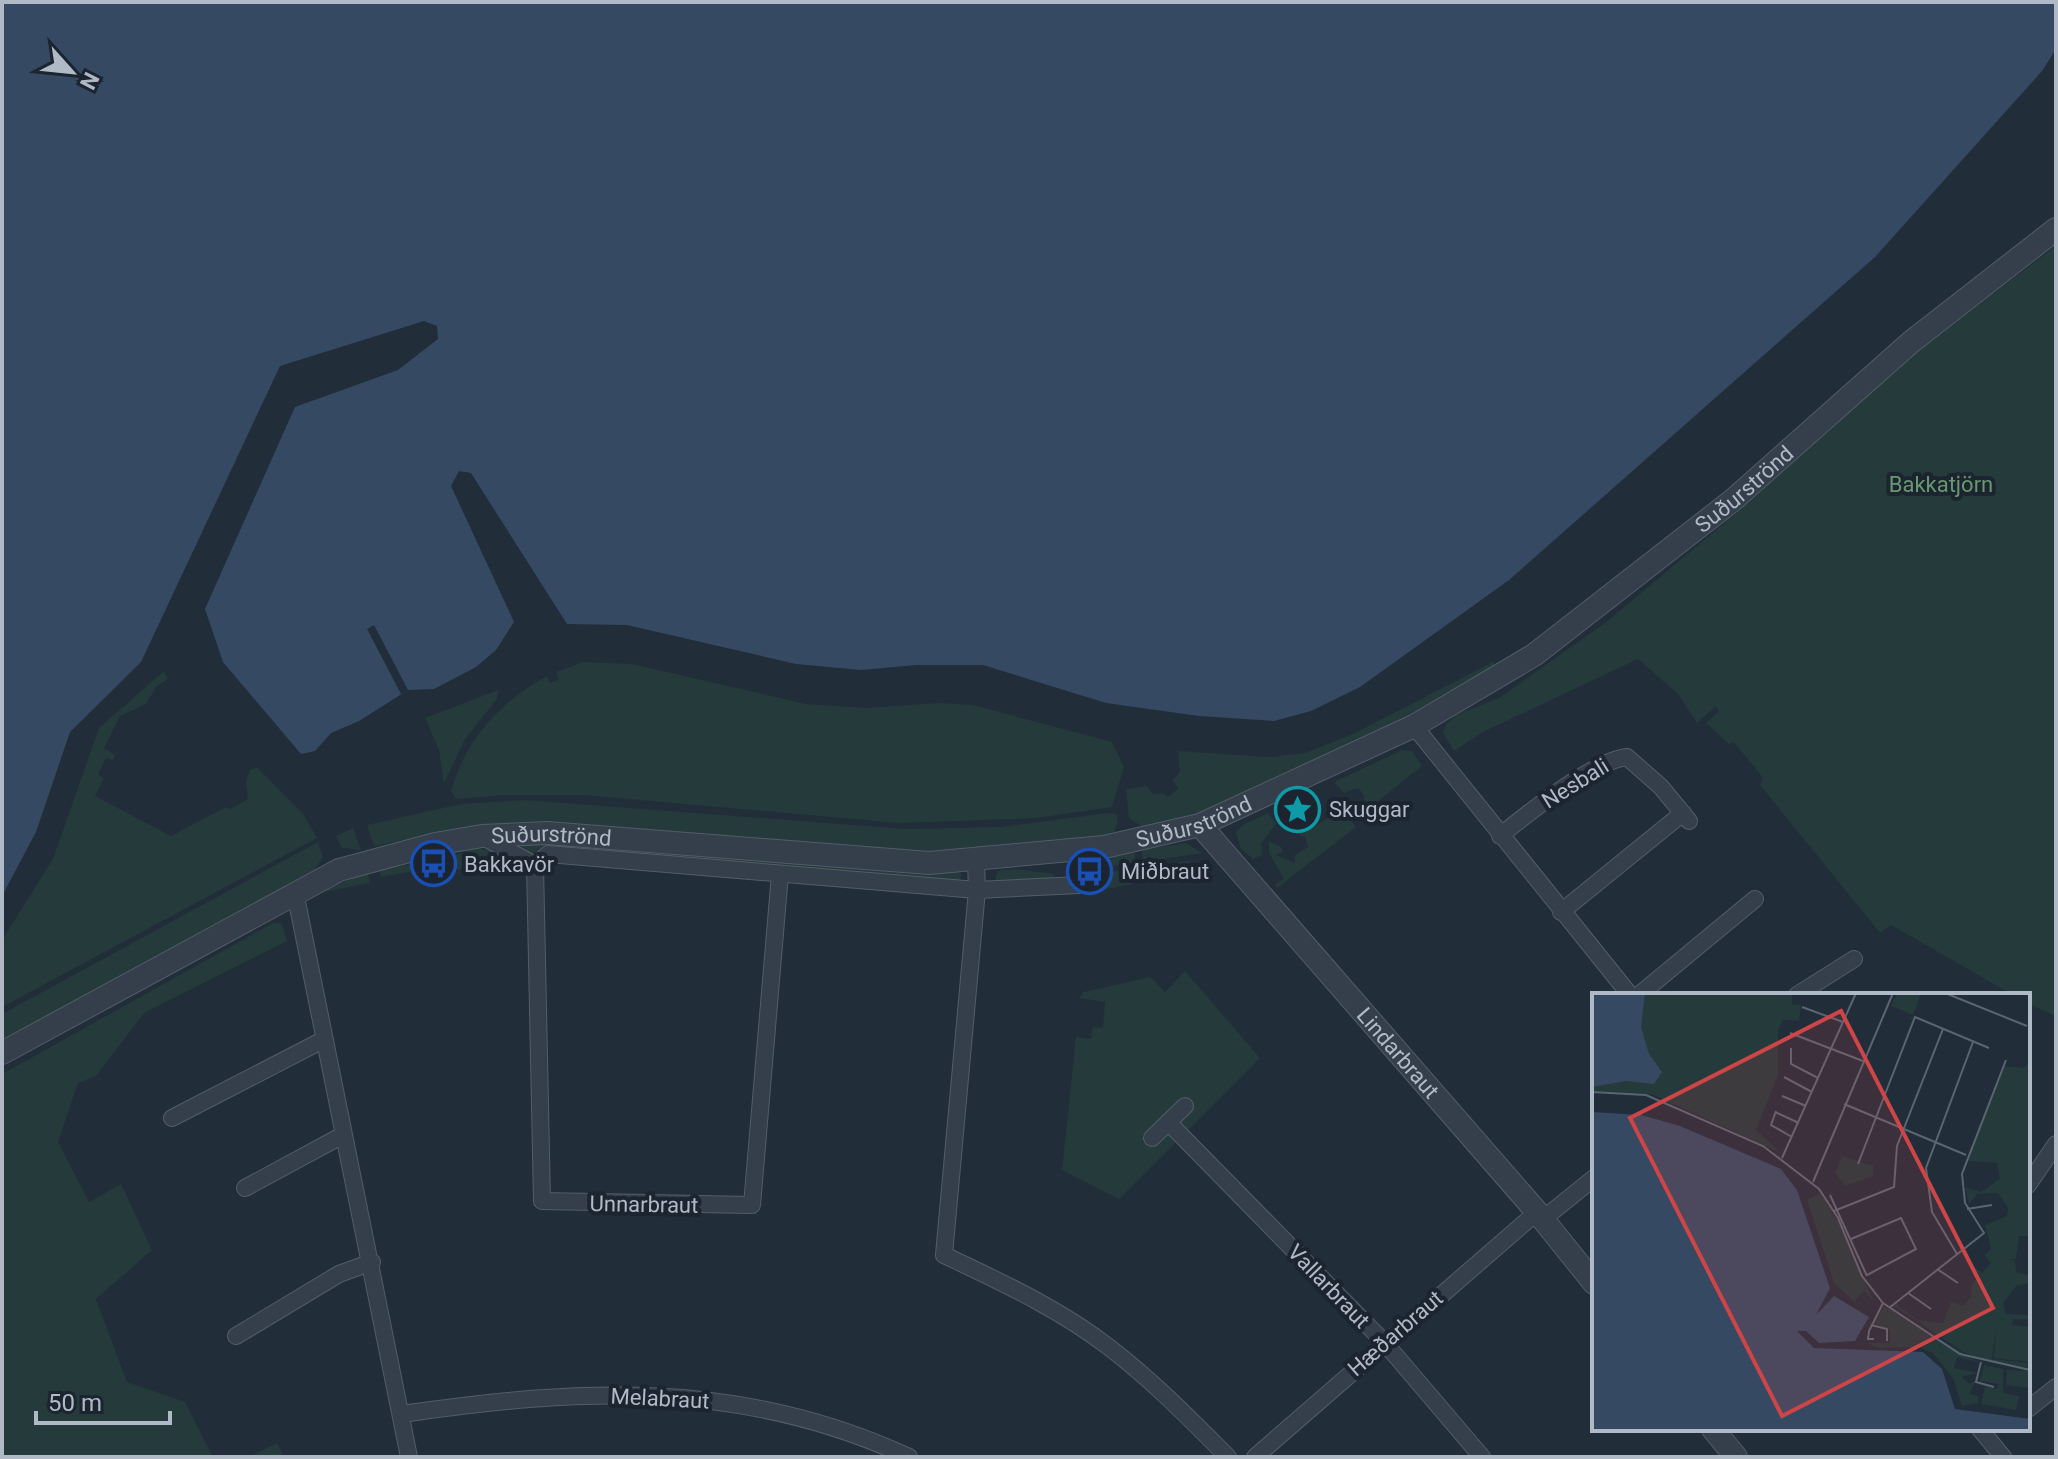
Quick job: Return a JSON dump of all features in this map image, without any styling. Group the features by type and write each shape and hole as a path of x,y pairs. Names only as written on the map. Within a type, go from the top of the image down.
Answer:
{"street":[{"name":"Suðurströnd","path":"2,1053 295,892 372,859 482,836 571,834 929,863 976,862 1104,847 1200,825 1414,726 1534,655 1733,500 1911,342 2056,229"},
{"path":"1414,726 1628,993"},
{"name":"Nesbali","path":"1500,836 1549,796 1613,758 1627,757 1661,787 1686,817 1561,912"},
{"name":"Lindarbraut","path":"1200,825 1540,1216 1592,1281"},
{"path":"482,836 535,865 548,854 977,890 1079,885"},
{"path":"976,862 977,890 944,1255 1010,1285 1108,1346 1158,1388 1228,1457"},
{"name":"Unnarbraut","path":"535,865 542,1201 752,1205 780,874"},
{"path":"295,892 409,1457"},
{"path":"1641,993 1755,899"},
{"path":"1800,993 1854,959"},
{"path":"172,1118 323,1040"},
{"path":"1152,1138 1185,1106"},
{"name":"Vallarbraut","path":"1168,1122 1384,1342 1482,1457"},
{"path":"245,1188 343,1135"},
{"path":"2030,1182 2056,1144"},
{"name":"Hæðarbraut","path":"1255,1457 1384,1342 1540,1216 1592,1179"},
{"path":"236,1336 339,1274 372,1262"},
{"path":"2030,1407 2056,1387"},
{"name":"Melabraut","path":"402,1414 575,1396 697,1397 808,1417 863,1436 909,1457"},
{"path":"1721,1432 1736,1457"},
{"path":"1985,1435 2003,1457"}],"green space":[{"name":"Bakkatjörn","path":"2056,246 2056,1016 2030,1005 2030,993 2010,993 1891,925 1880,933 1760,785 1763,778 1734,742 1729,744 1706,723 1719,711 1716,706 1697,723 1678,694 1638,659 1481,733 1454,751 1443,733 1456,715 1499,698 1605,623 1739,511 1877,382"},
{"path":"583,662 632,664 806,704 866,708 940,703 973,705 1112,742 1124,767 1112,807 1036,818 898,823 584,795 504,795 456,799 451,791 458,772 487,724 530,686 547,676 550,683 559,679 556,672"},
{"path":"1493,662 1496,668 1411,718 1199,815 1144,828 1129,818 1126,789 1147,786 1153,794 1163,793 1168,797 1179,788 1172,781 1180,772 1178,751 1269,757 1305,753 1353,734"},
{"path":"164,671 168,679 156,687 146,704 120,716 104,748 115,755 113,760 106,758 98,774 104,778 95,796 171,836 248,799 246,782 250,770 257,767 303,814 317,838 2,1007 2,940 53,859 99,728"},
{"path":"498,690 497,699 465,739 444,784 439,750 425,718"},
{"path":"1402,750 1412,751 1422,766 1352,822 1356,827 1277,888 1275,884 1284,879 1269,853 1269,841 1281,847 1283,852 1276,855 1295,863 1295,855 1308,847 1305,837 1299,835 1300,828 1306,831 1347,807 1355,814 1364,808 1364,795 1358,788 1344,793 1334,782"},
{"path":"525,800 905,829 1001,827 1108,813 1116,814 1118,822 1113,835 925,854 434,834 374,846 367,825 461,804"},
{"path":"1268,813 1276,824 1261,843 1262,855 1253,859 1241,849 1236,833 1242,825"},
{"path":"353,828 361,850 342,848 336,836"},
{"path":"318,842 323,857 315,869 2,1043 2,1014"},
{"path":"531,842 904,872 958,871 962,876 958,882 557,846 541,848 530,855 511,845"},
{"path":"1185,843 1203,853 1143,862 1142,850"},
{"path":"476,848 498,852 521,864 442,871 441,860"},
{"path":"1135,852 1135,863 1094,868 1120,854"},
{"path":"1195,860 1138,882 1134,868"},
{"path":"414,864 410,872 381,877 379,869"},
{"path":"1130,869 1133,884 1090,892 1087,875"},
{"path":"1000,870 1054,874 1054,878 996,880"},
{"path":"368,872 370,883 314,894"},
{"path":"273,923 282,924 287,941 144,1013 96,1076 78,1083 58,1142 89,1202 121,1184 152,1250 96,1299 127,1382 185,1402 213,1457 2,1457 2,1074"},
{"path":"1185,971 1260,1058 1119,1199 1062,1170 1076,1037 1091,1039 1093,1027 1103,1028 1105,1002 1079,998 1084,992 1150,977 1165,992"},
{"path":"277,1443 284,1457 249,1457"}],"water":[{"path":"2,2 2056,2 2056,49 2042,71 1875,257 1509,580 1360,687 1311,711 1274,721 1199,716 1106,703 983,665 916,665 861,670 796,664 627,625 567,624 471,473 459,471 451,486 514,622 496,650 476,667 434,689 408,690 359,721 331,733 315,751 301,754 223,662 205,609 295,407 398,370 438,339 437,326 424,321 280,366 141,662 70,732 36,832 2,896"}],"pier":[{"path":"374,625 408,690 401,694 367,629"}],"place":[{"name":"Skuggar","path":"1298,809"},
{"name":"Bakkavör","path":"433,864"},
{"name":"Miðbraut","path":"1090,871"}]}
